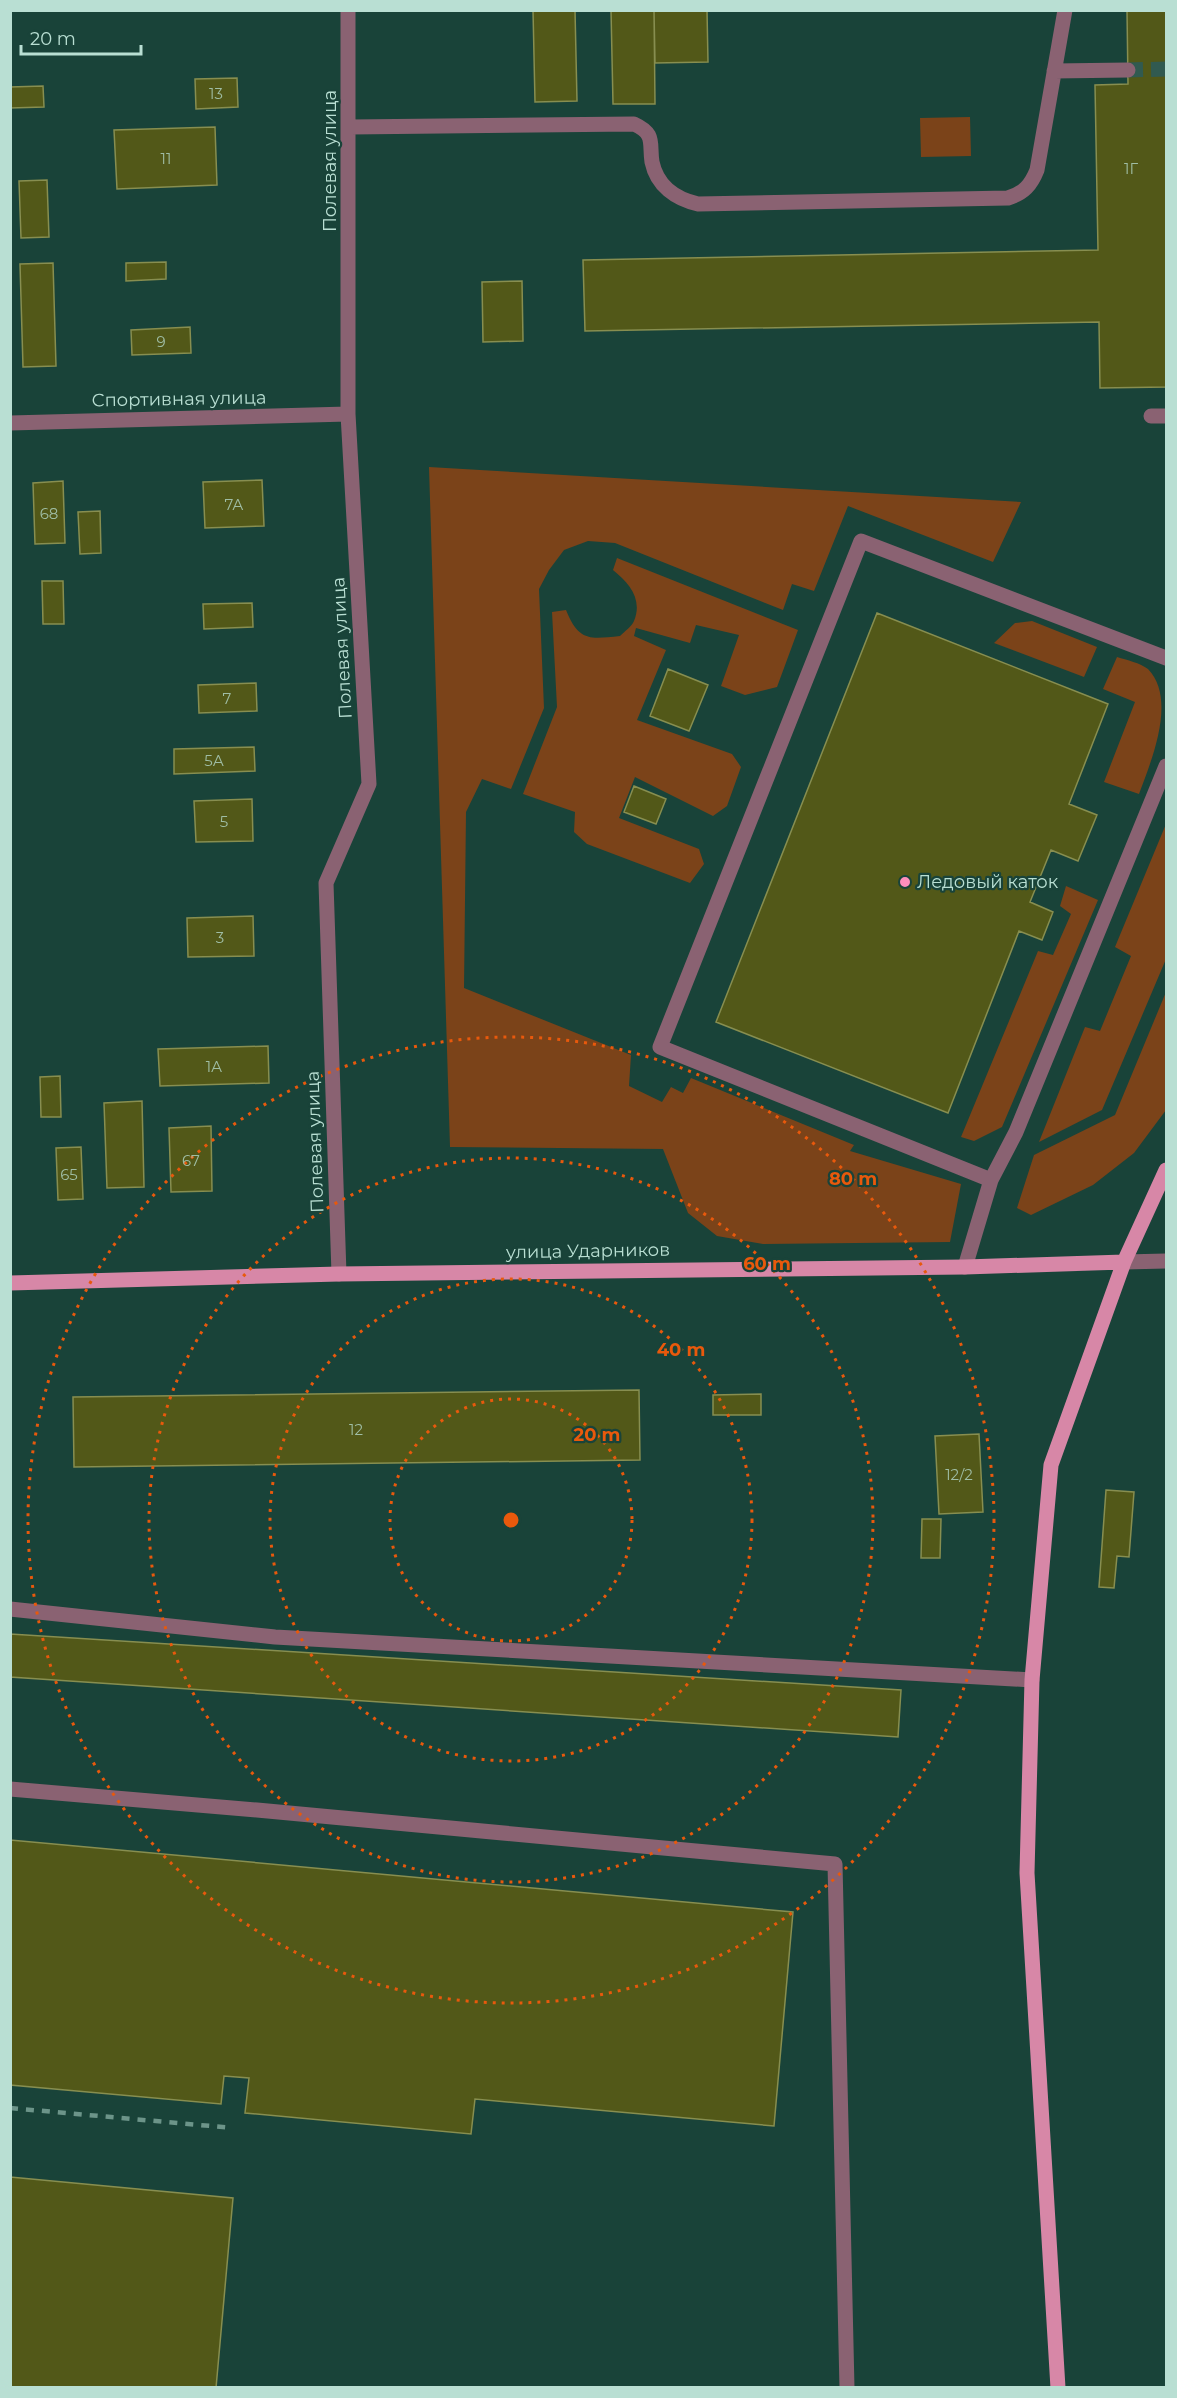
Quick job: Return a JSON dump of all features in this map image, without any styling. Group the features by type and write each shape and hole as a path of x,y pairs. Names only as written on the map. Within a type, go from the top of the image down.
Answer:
{"main road":[{"path":"1058,2388 1027,1873 1032,1680 1050,1465 1124,1262 1167,1170"},
{"name":"улица Ударников","path":"10,1283 339,1274 964,1267 1124,1262"}],"street":[{"name":"Полевая улица","path":"339,1274 326,883 369,784 348,414 350,128 348,10"},
{"path":"350,128 634,124 649,135 652,143 652,163 660,181 670,192 684,201 698,204 1008,198 1019,194 1031,184 1037,170 1065,10"},
{"path":"1054,71 1128,70"},
{"name":"Спортивная улица","path":"10,423 348,414"},
{"path":"1151,416 1167,416"},
{"path":"992,1180 660,1047 861,541 1167,658"},
{"path":"964,1267 992,1180 1016,1132 1167,766"},
{"name":"улица Ударников","path":"1124,1262 1167,1261"},
{"path":"10,1609 275,1637 1032,1680"},
{"path":"10,1789 257,1809 835,1864 847,2388"}],"shaded area":[{"path":"970,117 971,156 921,157 920,118"},
{"path":"429,467 1021,502 993,562 848,506 814,591 792,584 783,610 615,543 588,541 564,550 549,570 539,589 544,708 511,789 482,779 466,812 464,988 631,1055 629,1086 662,1102 671,1087 683,1093 691,1078 854,1145 850,1151 961,1184 950,1242 763,1244 717,1236 688,1213 663,1149 450,1147"},
{"path":"617,558 798,630 777,687 745,695 721,686 739,635 696,625 690,643 636,628 634,636 666,650 637,720 732,754 741,767 727,806 713,816 635,777 619,818 699,849 704,864 690,883 587,844 574,832 575,812 523,794 557,707 552,612 566,610 576,628 587,636 601,638 620,636 633,623 637,606 629,586 613,570"},
{"path":"1032,621 1097,647 1084,677 994,643 1015,623"},
{"path":"1117,657 1148,669 1161,696 1159,730 1139,794 1104,782 1135,702 1103,689"},
{"path":"1166,824 1166,959 1102,1110 1039,1142 1085,1027 1100,1031 1131,956 1115,947"},
{"path":"1066,886 1098,900 1002,1127 974,1141 961,1137 1038,951 1053,955 1071,914 1060,906"},
{"path":"1166,992 1166,1110 1134,1153 1093,1185 1031,1215 1017,1208 1034,1155 1115,1115"}],"building":[{"path":"533,10 575,10 577,101 535,102"},
{"path":"611,10 654,10 655,104 613,104"},
{"path":"654,10 707,10 708,62 655,63"},
{"path":"1127,10 1166,10 1166,387 1100,388 1099,322 585,331 583,260 1098,250 1095,85 1128,84"},
{"path":"237,78 238,107 196,109 195,79"},
{"path":"43,86 44,107 10,108 10,87"},
{"path":"215,127 217,185 117,189 114,130"},
{"path":"47,180 49,237 21,238 19,181"},
{"path":"166,262 166,279 126,281 126,263"},
{"path":"53,263 56,366 23,367 20,264"},
{"path":"522,281 523,341 483,342 482,282"},
{"path":"190,327 191,353 132,355 131,330"},
{"path":"262,480 264,526 205,528 203,482"},
{"path":"63,481 65,543 35,544 33,483"},
{"path":"100,511 101,553 80,554 78,512"},
{"path":"42,581 63,581 64,624 43,624"},
{"path":"252,603 253,627 204,629 203,604"},
{"name":"Ледовый каток","path":"877,613 1108,704 1069,804 1097,815 1078,861 1051,850 1030,902 1053,912 1042,940 1019,931 948,1113 716,1022"},
{"path":"668,669 708,685 689,731 650,716"},
{"path":"256,683 257,711 199,713 198,685"},
{"path":"254,747 255,771 174,774 174,749"},
{"path":"634,786 666,799 656,824 624,812"},
{"path":"252,799 253,841 196,842 194,801"},
{"path":"253,916 254,956 188,957 187,918"},
{"path":"268,1046 269,1083 160,1086 158,1049"},
{"path":"60,1076 61,1117 41,1117 40,1077"},
{"path":"142,1101 144,1187 107,1188 104,1103"},
{"path":"211,1126 212,1191 171,1192 169,1128"},
{"path":"81,1147 83,1199 58,1200 56,1148"},
{"path":"639,1390 640,1460 74,1467 73,1397"},
{"path":"761,1394 761,1415 713,1415 713,1395"},
{"path":"979,1434 983,1512 939,1514 935,1436"},
{"path":"1106,1490 1134,1492 1129,1557 1117,1556 1114,1588 1099,1587"},
{"path":"922,1519 941,1519 940,1558 921,1558"},
{"path":"10,1634 901,1690 898,1737 10,1677"},
{"path":"10,1840 793,1912 774,2126 475,2099 471,2134 245,2113 249,2078 224,2076 221,2104 10,2085"},
{"path":"10,2177 233,2198 216,2388 10,2388"}],"tunnel":[{"path":"1128,70 1166,69"}],"railway":[{"path":"10,2108 233,2128"}],"place":[{"name":"Ледовый каток","path":"905,882"}]}
